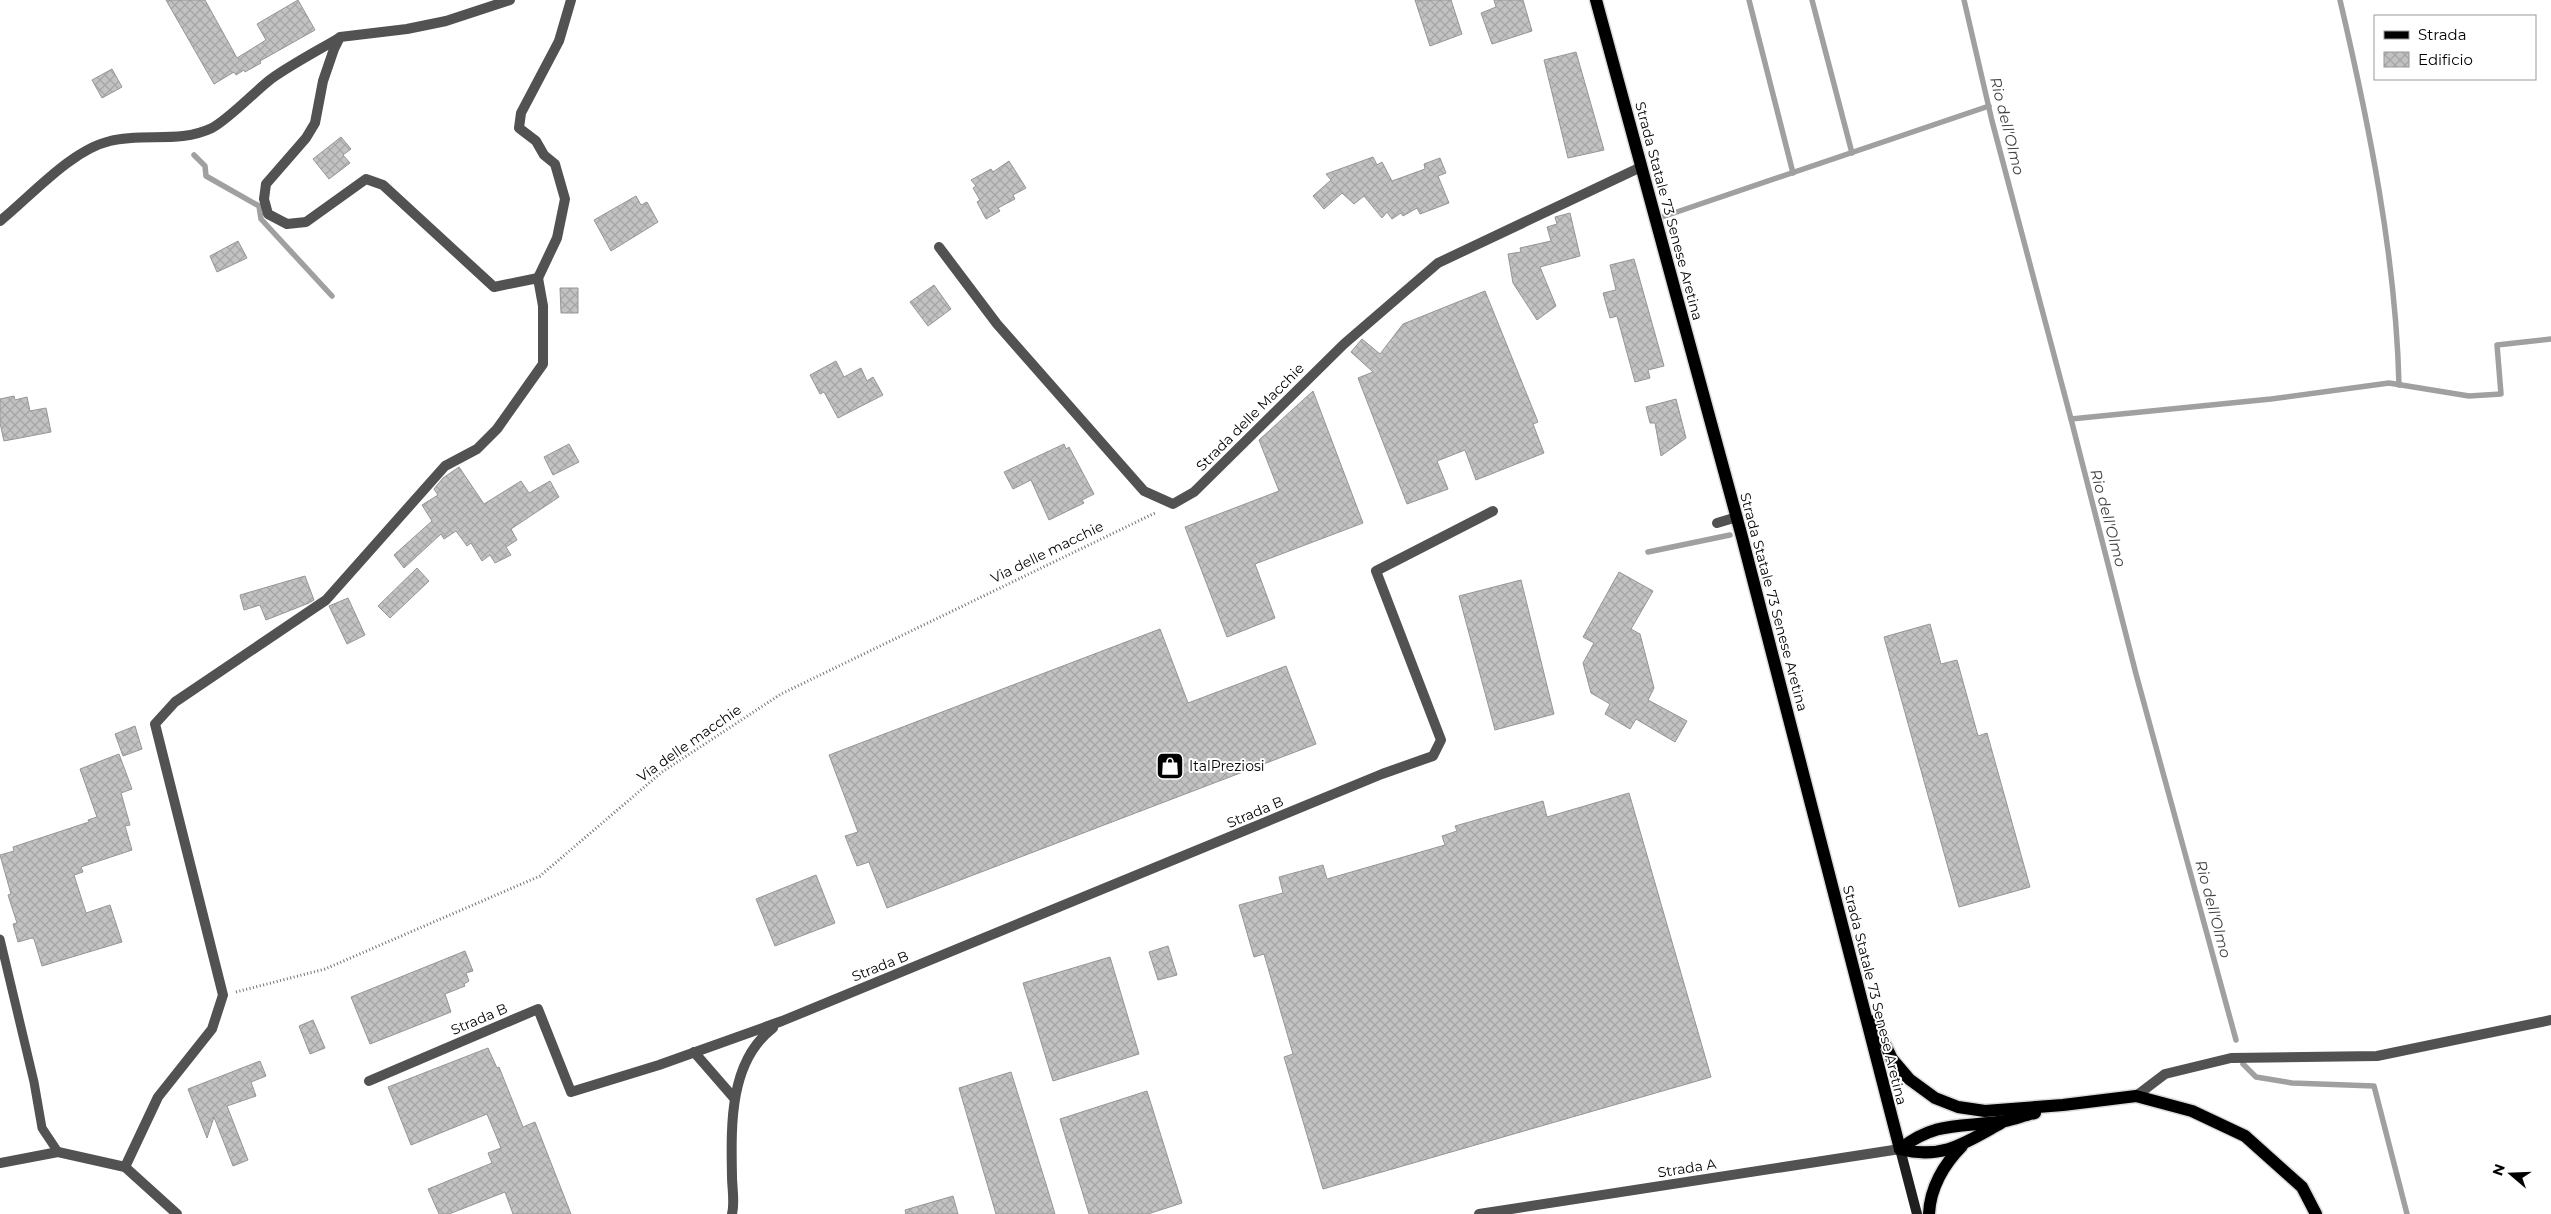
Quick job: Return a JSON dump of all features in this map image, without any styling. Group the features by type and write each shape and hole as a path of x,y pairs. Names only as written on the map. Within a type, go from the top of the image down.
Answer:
{"main road":[{"name":"Strada Statale 73 Senese Aretina","path":"1596,0 1737,517 1917,1214"},
{"path":"1853,968 1879,1035 1892,1059 1910,1079 1935,1098 1958,1107 1985,1111 2063,1105 2136,1096 2192,1111 2244,1136 2302,1187 2316,1214"},
{"path":"1900,1149 1917,1136 1937,1129 1963,1124 2005,1121 2063,1105"},
{"path":"1900,1149 1918,1154 1940,1152 1966,1142 2005,1121"},
{"path":"1929,1214 1929,1206 1940,1176 1948,1161 1966,1142"}],"street":[{"path":"0,221 44,182 87,151 110,141 146,137 180,138 213,127 272,79 340,37 407,29 446,21 510,0"},
{"path":"126,1167 158,1097 212,1030 223,996 155,724 175,702 326,600 445,466 477,449 497,429 543,364 542,306 538,278 557,238 565,199 555,164 544,155 536,141 519,128 521,113 559,41 571,0"},
{"path":"340,37 334,48 323,80 315,122 306,138 266,184 264,199 268,214 287,224 306,222 366,179 383,185 494,287 538,278"},
{"name":"Strada delle Macchie","path":"1173,504 1194,492 1344,344 1438,263 1641,167"},
{"path":"939,247 996,324 1144,491 1173,504"},
{"name":"Strada B","path":"369,1081 538,1009 571,1092 782,1021 1382,774 1433,756 1441,740 1376,571 1493,511"},
{"path":"1717,523 1737,517"},
{"path":"2136,1096 2165,1074 2231,1058 2377,1056 2551,1020"},
{"name":"Strada B","path":"734,1212 732,1175 734,1098 748,1056 761,1037 782,1021"},
{"path":"694,1052 734,1098"},
{"name":"Strada A","path":"1478,1214 1900,1149"},
{"path":"0,1163 58,1152 126,1167 177,1214"}],"lane":[{"path":"0,939 34,1082 42,1128 58,1152"}],"path":[{"name":"Via delle macchie","path":"223,996 325,969 540,876 662,772 781,694 1173,504"}],"building":[{"path":"166,0 205,0 237,58 266,40 257,24 298,0 315,30 260,61 261,63 245,72 244,70 236,75 234,72 214,84"},
{"path":"1415,0 1451,0 1462,34 1430,46"},
{"path":"1494,0 1523,0 1532,31 1492,44 1481,13 1496,7"},
{"path":"1576,52 1604,150 1568,158 1544,60"},
{"path":"112,69 122,87 102,98 92,80"},
{"path":"341,137 351,149 343,155 350,163 329,179 313,159"},
{"path":"1373,157 1377,165 1382,162 1392,181 1425,169 1424,164 1440,158 1446,173 1438,176 1449,203 1420,214 1417,208 1403,216 1401,213 1392,219 1387,212 1382,218 1364,196 1354,204 1342,193 1324,209 1313,196 1331,180 1326,174"},
{"path":"1009,161 1026,188 1013,195 1015,199 998,208 1000,211 986,219 977,202 980,200 973,188 976,186 971,180 991,169 993,172"},
{"path":"636,196 641,205 647,202 658,222 611,251 594,220"},
{"path":"1570,213 1580,256 1540,267 1556,306 1537,320 1513,283 1508,254 1521,252 1520,248 1551,241 1547,227 1557,224 1555,217"},
{"path":"238,241 247,258 217,272 210,256"},
{"path":"1634,259 1664,366 1648,370 1650,378 1635,382 1617,316 1610,318 1603,293 1616,290 1610,265"},
{"path":"934,285 951,309 928,326 910,302"},
{"path":"560,288 578,288 578,313 561,313"},
{"path":"1485,291 1538,422 1533,424 1544,453 1476,480 1465,450 1437,461 1448,489 1407,504 1358,378 1373,372 1351,352 1362,339 1380,354 1403,324"},
{"path":"836,361 844,377 861,368 867,381 873,377 883,395 838,418 824,392 820,394 810,375"},
{"path":"1313,391 1363,523 1255,564 1275,618 1227,637 1185,527 1279,491 1259,440"},
{"path":"14,396 15,400 27,397 30,411 46,408 51,432 4,441 0,423 0,399"},
{"path":"1676,399 1686,438 1661,456 1655,423 1650,423 1646,407"},
{"path":"569,444 579,462 553,475 544,457"},
{"path":"1064,444 1066,449 1069,447 1094,494 1082,500 1084,503 1049,520 1031,480 1013,489 1004,472"},
{"path":"459,467 484,504 521,481 529,493 550,481 559,497 511,529 517,540 506,547 511,555 495,563 490,555 482,561 471,543 467,546 456,531 444,539 441,534 404,568 394,555 432,521 422,505 438,495 434,489 443,478"},
{"path":"417,568 429,581 390,618 378,606"},
{"path":"1619,572 1653,591 1631,629 1640,634 1654,688 1648,700 1687,721 1675,742 1636,719 1630,729 1605,714 1610,704 1591,693 1583,663 1594,643 1583,637"},
{"path":"305,576 314,600 309,603 266,620 260,605 244,610 240,595"},
{"path":"1521,580 1554,714 1495,730 1459,596"},
{"path":"348,598 365,635 347,644 329,606"},
{"path":"1930,624 1941,664 1957,660 1978,736 1987,733 2030,887 1959,907 1884,637"},
{"path":"1160,629 1188,703 1286,666 1316,744 887,908 869,862 857,866 845,836 858,832 829,755"},
{"path":"135,726 142,749 123,756 115,734"},
{"path":"119,754 132,789 121,793 130,825 125,826 132,850 81,867 83,872 74,875 86,913 110,905 122,942 42,966 34,939 18,942 13,924 17,923 8,895 11,894 0,855 14,851 13,847 89,822 88,820 97,817 80,769"},
{"path":"1629,793 1711,1077 1323,1189 1284,1057 1293,1054 1264,954 1254,957 1239,905 1283,893 1279,877 1323,865 1327,879 1445,845 1442,836 1457,831 1455,826 1543,801 1547,817"},
{"path":"816,875 835,923 775,946 756,899"},
{"path":"1168,946 1177,975 1158,980 1149,952"},
{"path":"465,951 473,971 466,973 469,981 464,984 465,986 445,994 451,1012 370,1044 351,997"},
{"path":"1110,957 1139,1054 1053,1081 1023,983"},
{"path":"313,1020 325,1048 310,1054 299,1026"},
{"path":"488,1048 497,1068 499,1067 523,1127 535,1122 571,1214 513,1214 505,1192 449,1214 439,1214 428,1189 492,1163 488,1153 501,1148 487,1114 411,1145 388,1087"},
{"path":"260,1061 266,1076 251,1082 256,1096 227,1106 248,1160 233,1166 214,1117 207,1138 188,1089"},
{"path":"1011,1072 1055,1214 996,1214 959,1088"},
{"path":"1147,1091 1182,1203 1148,1214 1089,1214 1060,1119"},
{"path":"953,1196 958,1214 906,1214 905,1210"}],"waterway":[{"path":"1749,0 1793,173"},
{"path":"1812,0 1852,153"},
{"name":"Rio dell'Olmo","path":"1964,0 1992,121 2136,674 2236,1040"},
{"path":"2340,0 2371,143 2387,240 2397,337 2399,385"},
{"path":"1662,217 1989,106"},
{"path":"194,155 205,166 206,176 259,206 261,219 332,296"},
{"path":"2071,419 2271,399 2389,383 2469,396 2501,394 2497,345 2551,339"},
{"path":"1648,552 1730,535"},
{"name":"Rio dell'Olmo","path":"2243,1064 2256,1077 2292,1083 2374,1086 2407,1214"}],"place":[{"name":"ItalPreziosi","path":"1170,766"}]}
